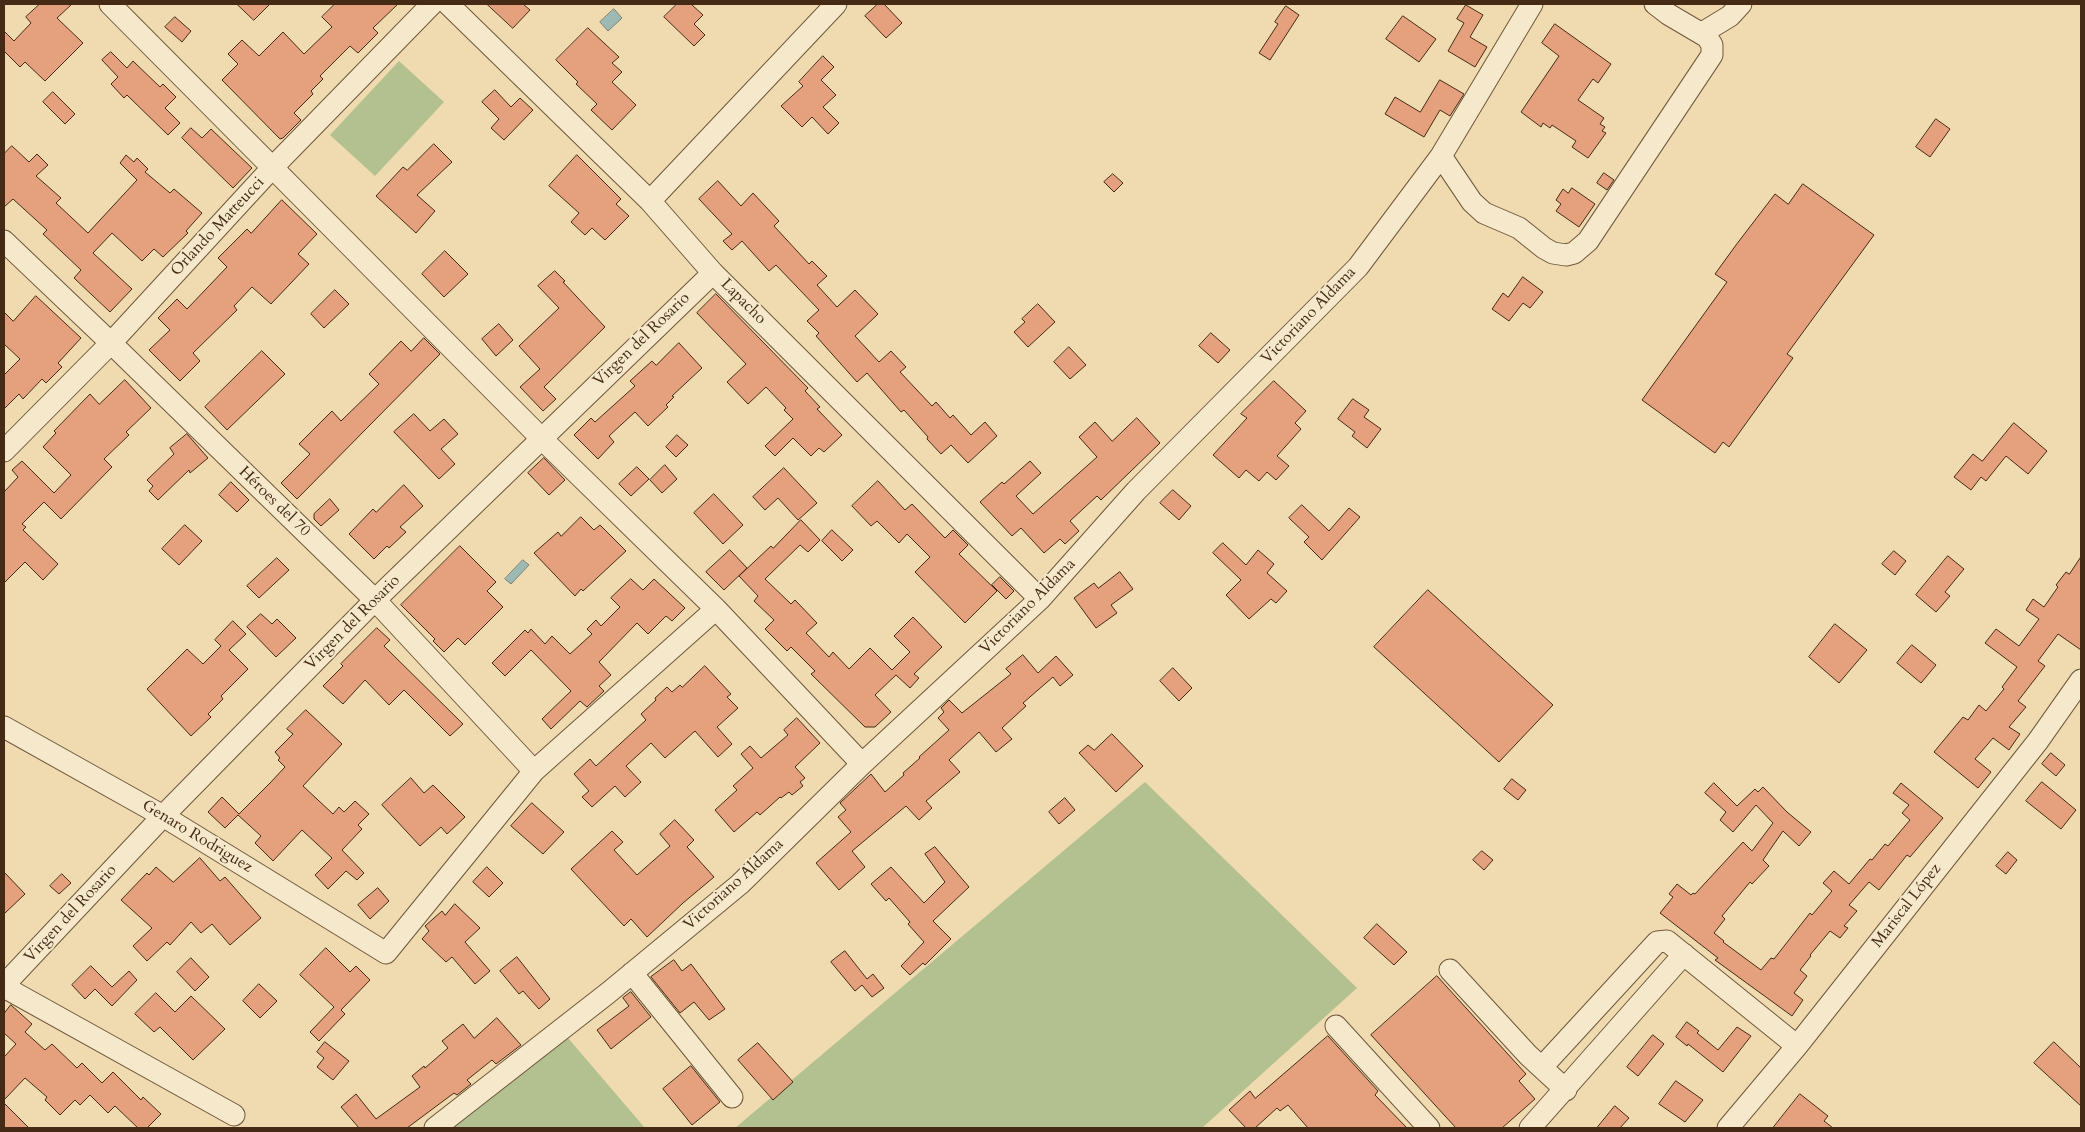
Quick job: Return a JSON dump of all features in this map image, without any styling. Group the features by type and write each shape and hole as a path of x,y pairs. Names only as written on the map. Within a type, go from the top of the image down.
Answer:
{"street":[{"path":"110,4 541,438 716,608 862,764"},
{"name":"Orlando Matteucci","path":"4,451 111,342 272,168 432,4"},
{"name":"Lapacho","path":"448,4 650,201 713,272 1040,599"},
{"path":"650,201 836,4"},
{"name":"Victoriano Aldama","path":"435,1128 632,973 740,884 862,764 1040,599 1136,491 1358,267 1441,156 1532,4"},
{"path":"1441,156 1472,202 1484,213 1519,228 1553,253 1566,255 1574,253 1588,241 1709,59 1712,45 1707,36 1668,14 1655,4"},
{"path":"1702,33 1730,16 1741,4"},
{"name":"Héroes del 70","path":"4,241 111,342 375,600 534,771"},
{"name":"Virgen del Rosario","path":"4,986 163,816 375,600 713,272"},
{"path":"534,771 716,608"},
{"name":"Mariscal López","path":"1728,1128 1797,1046 2038,741 2081,680"},
{"name":"Genaro Rodriguez","path":"4,727 163,816 386,953 534,771"},
{"path":"1542,1067 1657,942 1667,941 1797,1046"},
{"path":"1530,1128 1566,1090 1684,954"},
{"path":"1450,970 1528,1055 1566,1090"},
{"path":"632,973 732,1097"},
{"path":"4,986 234,1115"},
{"path":"1336,1026 1429,1128"}],"green space":[{"path":"399,61 444,102 375,176 330,135"},
{"path":"1145,782 1357,988 1202,1128 735,1128"},
{"path":"562,1031 645,1128 440,1128"}],"water":[{"path":"614,9 622,18 608,31 600,22"},
{"path":"523,560 529,565 511,584 505,579"}],"building":[{"path":"40,4 72,4 57,18 83,43 45,81 25,62 20,67 4,51 4,31 14,41 31,23 26,17"},
{"path":"237,4 270,4 254,20"},
{"path":"335,4 398,4 373,28 378,33 358,53 350,46 320,76 323,79 311,91 313,94 294,113 301,120 280,139 222,80 238,64 228,54 242,40 259,56 283,32 304,54 332,27 322,17"},
{"path":"487,4 523,4 530,10 513,28"},
{"path":"677,4 691,4 703,15 694,24 705,35 694,46 664,17"},
{"path":"878,4 884,4 902,23 886,38 865,16"},
{"path":"1466,5 1483,15 1470,37 1487,47 1475,67 1448,51 1464,23 1457,19"},
{"path":"1286,6 1299,15 1270,60 1259,53 1278,24 1275,22"},
{"path":"1403,16 1436,39 1419,62 1386,39"},
{"path":"175,17 191,31 182,42 165,27"},
{"path":"1555,24 1611,64 1598,83 1593,79 1578,100 1604,118 1600,124 1605,127 1602,131 1606,133 1588,158 1572,147 1576,141 1552,125 1550,128 1543,123 1541,127 1521,112 1559,56 1542,43"},
{"path":"588,28 619,57 612,63 622,72 612,82 636,105 612,130 591,110 597,104 576,84 578,82 556,60"},
{"path":"111,52 127,68 133,61 160,87 163,84 176,97 165,108 180,123 168,135 127,95 124,98 111,84 118,77 102,60"},
{"path":"823,56 834,67 821,80 836,95 823,107 839,123 828,134 812,117 802,127 781,106 803,86 799,82"},
{"path":"1440,80 1464,94 1450,116 1440,110 1424,137 1385,114 1395,97 1420,112"},
{"path":"495,90 511,107 520,98 533,110 504,140 491,128 499,119 482,102"},
{"path":"53,92 75,114 65,124 43,102"},
{"path":"1936,119 1950,129 1930,157 1916,147"},
{"path":"191,128 202,138 211,129 252,168 233,188 182,138"},
{"path":"434,144 452,162 417,195 435,211 416,233 376,196 403,167 407,170"},
{"path":"12,146 29,162 37,154 48,165 36,176 61,198 56,203 88,233 137,180 120,163 126,155 134,162 137,158 148,169 145,172 170,193 174,189 202,213 186,231 188,233 163,257 154,249 142,261 112,233 93,253 132,289 110,312 74,278 81,270 43,234 47,230 13,199 4,207 4,154"},
{"path":"577,155 621,199 616,204 629,216 605,240 592,228 585,235 571,222 579,213 549,186"},
{"path":"1604,173 1614,180 1607,190 1597,183"},
{"path":"1113,174 1123,183 1114,192 1104,182"},
{"path":"718,181 741,206 753,193 779,221 774,226 809,264 812,261 827,276 817,285 837,307 855,290 878,314 855,336 879,362 891,351 906,367 900,372 932,406 936,402 950,418 953,415 971,435 985,422 997,436 968,463 951,445 941,454 904,410 901,412 867,373 857,382 816,336 819,333 807,321 819,310 776,265 769,271 742,241 732,250 723,241 732,234 699,199"},
{"path":"1803,184 1874,235 1787,354 1793,358 1729,447 1723,442 1715,453 1642,400 1727,282 1715,274 1736,245 1775,194 1788,204"},
{"path":"1572,188 1595,204 1579,227 1556,211 1561,204 1556,200 1563,189 1568,193"},
{"path":"282,200 317,234 298,254 309,264 271,304 252,287 234,306 237,310 193,353 200,361 180,381 149,350 170,330 158,318 177,299 187,309 227,267 218,258 247,229 251,233"},
{"path":"445,251 468,274 444,297 422,274"},
{"path":"555,271 605,327 544,387 556,399 543,411 520,387 540,369 519,346 559,308 538,286"},
{"path":"1523,277 1543,292 1530,308 1523,303 1509,321 1492,309 1503,293 1508,297"},
{"path":"335,290 349,304 324,328 311,314"},
{"path":"716,294 808,388 805,391 820,407 817,409 842,435 824,452 819,448 811,456 793,438 775,456 765,446 793,419 784,410 786,408 766,387 748,404 727,382 746,364 697,313"},
{"path":"36,296 81,338 58,363 62,367 46,383 42,379 23,399 19,394 4,409 4,375 20,359 4,344 4,312 13,321"},
{"path":"1038,304 1055,322 1028,347 1014,332 1025,322 1022,319"},
{"path":"499,324 513,340 496,356 482,339"},
{"path":"1211,333 1230,350 1218,363 1199,346"},
{"path":"424,338 440,354 297,499 281,483 310,454 299,444 332,411 341,421 379,384 369,374 401,341 411,351"},
{"path":"679,343 702,368 672,396 674,397 666,405 668,407 648,426 635,412 609,436 614,442 598,459 574,435 591,418 595,422 635,386 630,381 652,361 656,365"},
{"path":"1069,347 1086,365 1070,379 1054,362"},
{"path":"262,351 285,374 227,430 205,407"},
{"path":"125,380 151,408 126,432 129,435 104,459 112,467 61,519 44,502 22,524 26,527 23,530 58,564 43,580 25,562 4,583 4,492 18,477 12,470 22,461 54,493 71,475 43,447 56,433 54,431 90,394 99,404"},
{"path":"1274,381 1306,411 1295,423 1301,429 1277,456 1289,466 1276,480 1267,472 1259,481 1246,470 1239,478 1213,455 1247,418 1241,414"},
{"path":"1353,399 1369,410 1364,417 1381,429 1367,448 1352,436 1355,432 1338,419"},
{"path":"414,414 430,431 444,419 458,434 441,449 455,464 439,479 394,432"},
{"path":"1137,418 1160,443 1101,500 1097,496 1070,521 1079,531 1065,544 1060,539 1044,553 1021,528 1012,536 980,502 1002,482 1004,484 1030,461 1041,473 1016,496 1033,514 1097,457 1079,437 1095,422 1112,441"},
{"path":"2014,423 2047,451 2028,474 2006,456 1986,481 1981,477 1971,490 1954,477 1973,454 1982,461"},
{"path":"187,434 208,458 190,473 189,470 158,500 149,491 153,486 147,480 174,454 170,448"},
{"path":"677,435 688,445 676,457 666,447"},
{"path":"544,458 565,480 549,495 528,473"},
{"path":"665,465 677,479 662,493 650,480"},
{"path":"637,467 649,479 631,496 619,484"},
{"path":"784,468 817,503 798,520 778,498 765,510 753,497"},
{"path":"878,481 905,510 912,504 945,538 953,530 968,545 959,554 997,591 965,623 915,572 930,557 907,534 899,543 877,521 871,526 852,506"},
{"path":"231,482 249,500 237,512 219,495"},
{"path":"404,485 423,506 400,527 406,532 389,548 387,546 374,559 349,534 373,509 376,512"},
{"path":"1173,490 1191,506 1179,520 1160,503"},
{"path":"714,494 743,525 723,544 694,513"},
{"path":"330,499 339,510 321,526 314,519 314,514"},
{"path":"1302,505 1329,531 1349,508 1360,517 1322,560 1304,542 1309,537 1289,518"},
{"path":"581,517 594,530 600,525 626,551 583,591 581,589 575,596 534,553 558,532 561,536"},
{"path":"801,520 820,540 808,552 800,545 765,579 791,604 795,600 817,623 806,633 829,657 833,652 849,669 870,648 892,670 910,652 894,636 913,617 942,647 914,674 919,678 910,688 896,675 875,695 891,712 875,727 865,727 811,674 815,671 791,647 787,651 765,629 774,620 754,601 758,596 739,576 771,546 773,548"},
{"path":"185,525 202,541 179,565 162,549"},
{"path":"832,530 853,550 842,561 822,541"},
{"path":"1223,543 1246,565 1258,550 1274,564 1267,573 1287,591 1276,603 1271,599 1249,619 1226,595 1241,580 1213,553"},
{"path":"460,546 496,582 487,591 503,607 465,645 458,638 444,652 433,641 435,639 401,605"},
{"path":"730,550 747,568 724,590 706,572"},
{"path":"1894,551 1906,561 1895,575 1882,564"},
{"path":"1948,556 1964,569 1945,592 1950,596 1936,612 1916,595"},
{"path":"2081,557 2081,650 2058,634 2038,661 2045,666 2018,701 2026,707 2009,727 2020,734 2009,750 1993,738 1975,759 1991,772 1978,788 1934,752 1963,717 1968,720 1979,705 1986,711 2004,689 2002,687 2017,667 1985,643 1996,629 2019,646 2039,619 2026,610 2033,599 2044,607 2058,587 2056,585 2066,572 2069,574"},
{"path":"277,558 289,570 259,598 247,586"},
{"path":"1120,572 1133,589 1111,605 1117,613 1096,628 1074,598 1094,583 1098,588"},
{"path":"1000,577 1014,591 1006,599 992,585"},
{"path":"631,579 643,590 654,579 685,608 672,621 666,616 648,634 637,623 599,662 611,675 599,686 604,691 587,707 580,701 551,729 542,719 571,691 531,650 505,676 492,663 525,630 528,633 531,629 545,644 552,636 570,654 592,634 587,629 596,620 601,626 620,607 611,598"},
{"path":"1428,590 1553,705 1499,762 1374,647"},
{"path":"261,614 272,624 277,619 296,638 276,657 247,627"},
{"path":"233,621 246,634 229,650 248,669 221,696 223,699 208,714 211,717 191,736 147,689 187,649 203,664 221,646 215,640"},
{"path":"1835,624 1867,650 1839,683 1809,657"},
{"path":"377,628 390,640 384,646 463,724 450,736 404,690 389,705 365,680 343,704 323,686 343,666 341,664"},
{"path":"1912,645 1936,665 1921,683 1897,663"},
{"path":"1023,655 1038,673 1056,656 1073,675 1060,686 1053,677 1023,703 1026,706 1002,728 1012,739 996,752 979,732 949,760 960,772 926,801 932,808 919,820 906,806 852,851 865,867 839,890 816,863 851,832 838,817 846,810 840,803 871,774 885,792 949,730 938,718 944,712 941,708 949,700 962,713 1011,674 1006,669"},
{"path":"705,666 731,694 727,697 738,708 717,727 732,744 718,757 695,731 665,758 651,743 626,766 641,782 625,797 615,786 592,807 582,797 589,791 574,774 590,759 596,766 646,720 641,714 667,687 672,692 680,685 682,687"},
{"path":"1173,668 1192,688 1179,701 1160,681"},
{"path":"306,710 342,744 303,786 333,814 339,807 344,812 355,801 369,814 358,825 362,829 342,850 364,873 357,880 346,871 328,889 315,875 332,858 302,830 273,861 255,843 261,836 238,815 225,828 208,812 222,797 239,814 270,783 285,767 278,760 280,758 275,752 293,734 287,729"},
{"path":"797,718 820,743 795,767 805,778 800,782 803,786 792,795 789,792 780,797 760,815 757,812 734,832 715,810 737,790 733,786 753,768 741,754 750,746 761,758 788,735 784,730"},
{"path":"1112,734 1143,766 1116,792 1079,753 1088,745 1094,750"},
{"path":"2051,753 2065,765 2056,776 2042,764"},
{"path":"411,778 424,793 433,785 465,817 447,834 441,827 420,846 382,805"},
{"path":"1512,779 1526,790 1518,800 1504,789"},
{"path":"2042,782 2076,810 2061,829 2026,801"},
{"path":"1714,783 1737,806 1755,789 1758,792 1763,787 1787,812 1811,832 1799,846 1783,831 1763,860 1769,866 1752,884 1750,882 1722,916 1725,919 1714,933 1723,942 1761,970 1771,958 1774,959 1810,913 1812,915 1832,891 1823,883 1834,871 1849,884 1870,859 1872,860 1885,844 1888,846 1910,820 1902,813 1909,805 1893,793 1901,783 1943,818 1910,857 1907,855 1879,890 1869,882 1849,905 1857,911 1844,926 1848,928 1840,938 1830,931 1810,955 1800,970 1807,976 1794,993 1803,1000 1792,1016 1715,960 1718,958 1660,913 1673,897 1669,894 1677,884 1691,895 1695,894 1743,842 1752,851 1773,823 1756,805 1733,832 1720,820 1726,812 1705,793"},
{"path":"1065,798 1075,810 1059,824 1049,812"},
{"path":"532,803 564,832 543,854 511,826"},
{"path":"675,820 694,840 687,847 714,877 647,937 631,919 624,926 571,869 612,831 623,842 614,850 637,875 670,846 660,834"},
{"path":"935,847 969,887 933,921 951,939 925,965 923,963 910,975 901,966 924,942 889,898 886,901 871,884 891,867 924,903 945,882 925,854"},
{"path":"1482,851 1493,860 1484,870 1473,860"},
{"path":"2008,852 2017,860 2006,874 1996,866"},
{"path":"200,858 220,881 225,877 261,918 230,945 212,924 201,933 191,922 170,945 167,942 147,961 133,946 152,928 121,900 147,873 149,875 156,867 173,882"},
{"path":"487,867 503,883 489,897 473,882"},
{"path":"4,872 25,894 4,914"},
{"path":"62,874 71,883 59,894 50,886"},
{"path":"378,888 389,901 370,919 358,905"},
{"path":"455,904 480,928 465,942 490,971 475,984 452,957 446,962 422,939 429,931 425,926 442,911 445,915"},
{"path":"1377,924 1407,952 1394,965 1364,938"},
{"path":"326,948 350,972 356,966 370,980 341,1010 345,1014 319,1041 310,1032 334,1007 300,975"},
{"path":"845,951 867,979 873,974 884,988 872,997 862,985 855,991 831,962"},
{"path":"517,957 550,999 539,1009 523,991 519,994 500,971"},
{"path":"191,958 209,977 195,991 177,972"},
{"path":"674,960 682,971 691,964 725,1009 709,1020 694,1002 680,1013 651,977"},
{"path":"91,966 112,987 129,971 137,980 112,1006 95,989 85,999 72,985"},
{"path":"1437,976 1526,1074 1519,1081 1535,1099 1502,1128 1456,1128 1371,1035"},
{"path":"259,984 277,1001 260,1018 243,1001"},
{"path":"631,992 651,1017 611,1049 597,1030 629,1006 623,998"},
{"path":"156,993 175,1012 191,996 225,1029 193,1060 160,1027 154,1032 135,1014"},
{"path":"11,1005 32,1024 25,1032 45,1050 52,1044 77,1068 82,1063 102,1083 113,1072 141,1100 143,1097 161,1114 147,1128 138,1128 115,1106 108,1113 90,1095 80,1105 75,1100 60,1115 45,1100 47,1097 25,1078 4,1100 4,1057 16,1044 4,1033 4,1014"},
{"path":"497,1018 521,1045 496,1064 492,1060 467,1080 471,1084 457,1095 454,1093 407,1128 359,1128 341,1107 356,1094 376,1119 420,1087 412,1076 424,1066 425,1068 448,1048 442,1041 463,1024 474,1038"},
{"path":"1687,1022 1718,1050 1737,1027 1751,1036 1723,1072 1688,1044 1687,1046 1676,1037"},
{"path":"1653,1035 1664,1044 1638,1076 1627,1067"},
{"path":"1328,1036 1378,1091 1375,1095 1407,1128 1308,1128 1288,1105 1280,1111 1277,1108 1255,1128 1246,1128 1229,1110 1250,1091 1255,1098"},
{"path":"325,1042 349,1061 333,1080 317,1067 324,1058 317,1052"},
{"path":"2054,1042 2081,1068 2081,1106 2034,1063"},
{"path":"758,1043 793,1082 773,1100 738,1060"},
{"path":"691,1066 720,1102 692,1125 663,1089"},
{"path":"1676,1081 1703,1100 1685,1122 1659,1104"},
{"path":"1800,1094 1828,1116 1824,1121 1833,1128 1773,1128"},
{"path":"4,1103 29,1128 4,1128"},
{"path":"1615,1106 1629,1118 1620,1128 1597,1128"}]}
